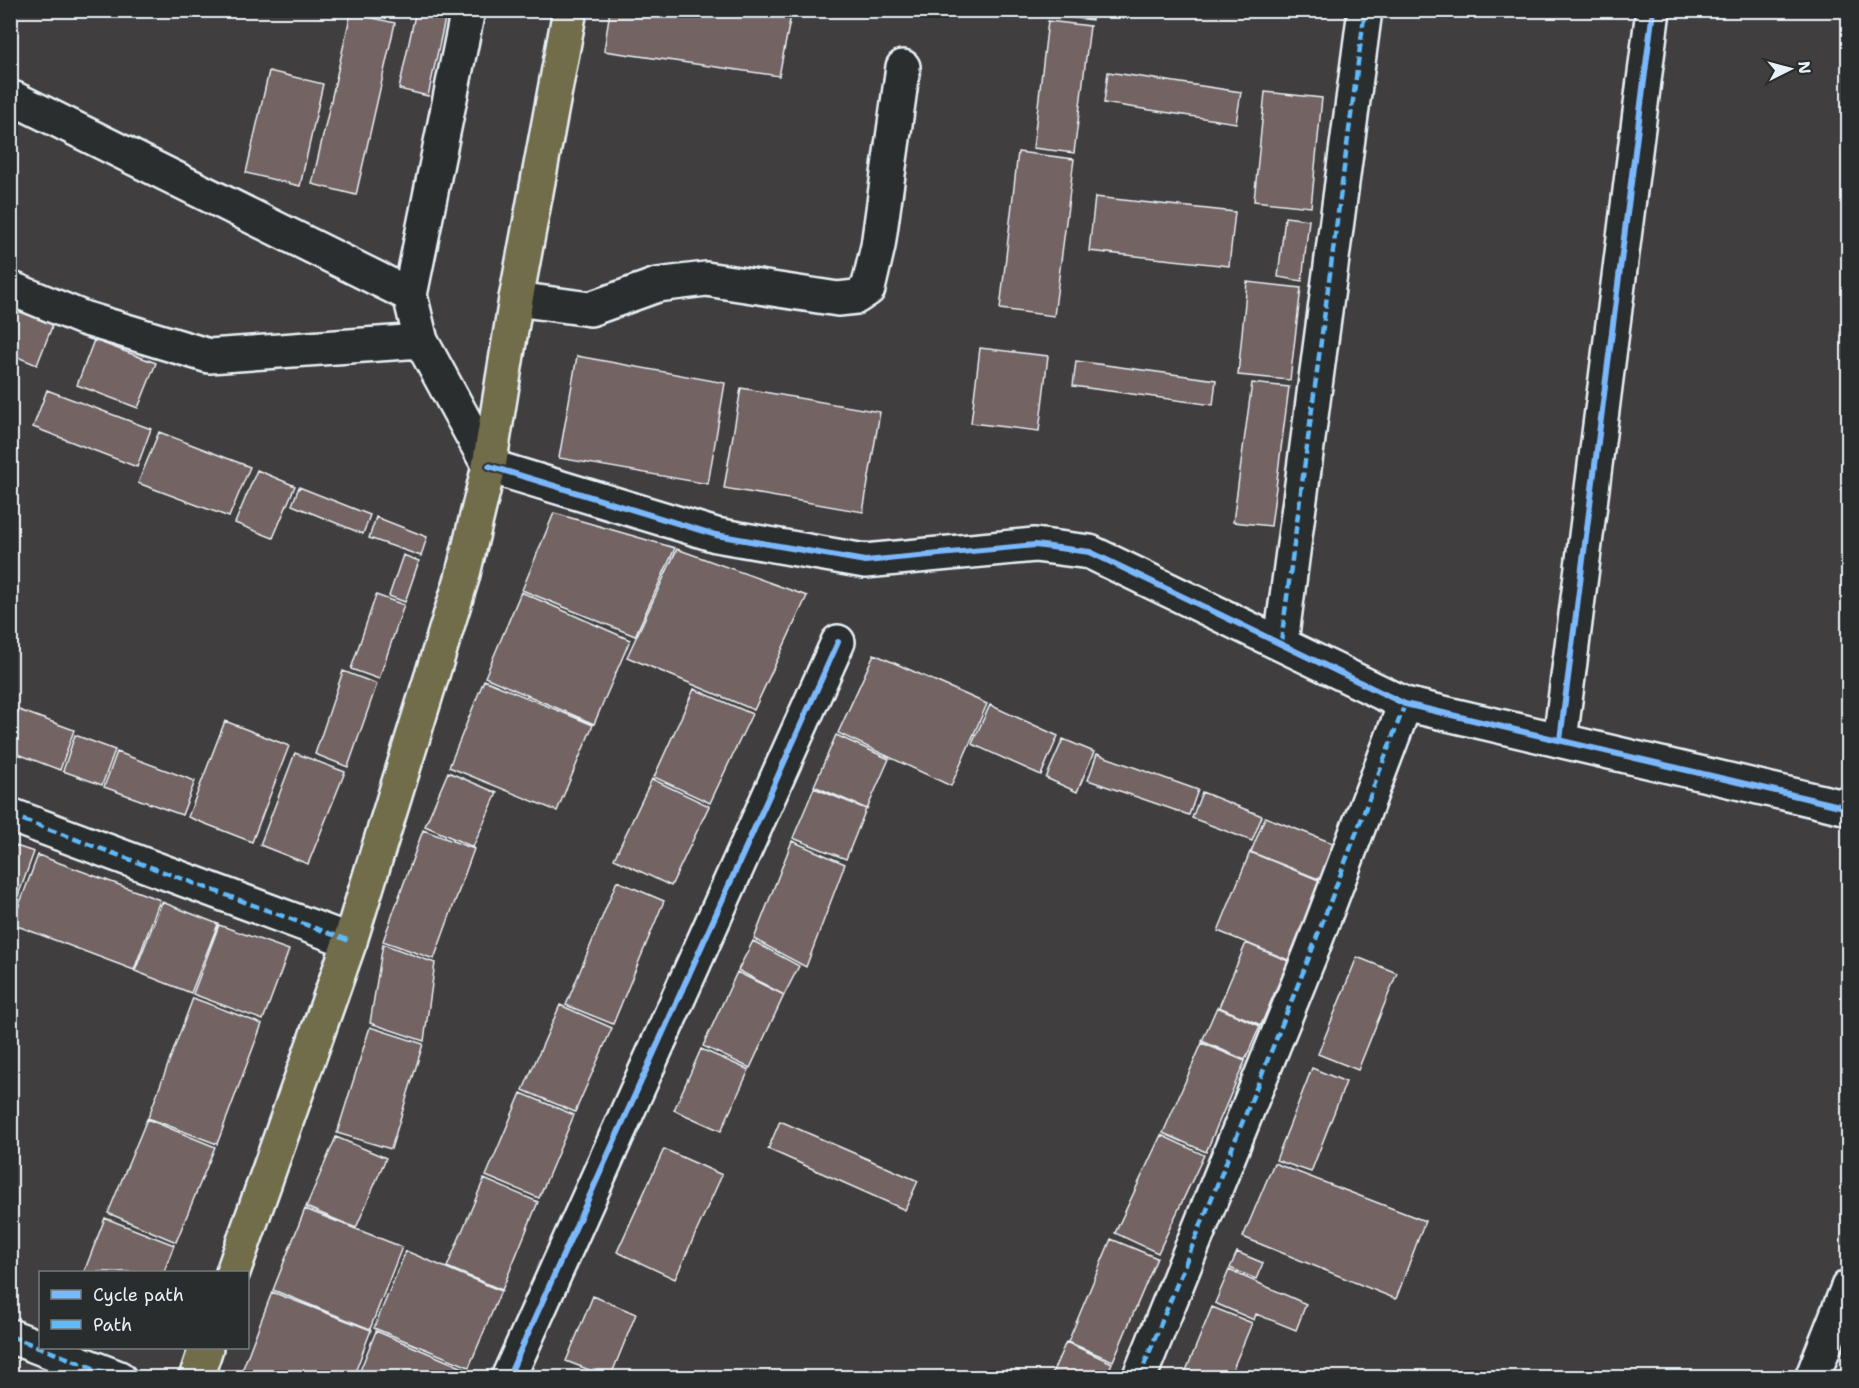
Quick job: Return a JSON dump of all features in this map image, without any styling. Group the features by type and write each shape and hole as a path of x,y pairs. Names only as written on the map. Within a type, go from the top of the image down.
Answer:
{"main road":[{"path":"233,1271 350,941 462,578 489,466 516,299 570,10"},
{"path":"196,1377 205,1349"}],"street":[{"path":"468,10 410,295 421,341 489,466 716,535 865,561 1035,545 1090,552 1281,642 1405,704 1848,808"},
{"path":"1281,642 1365,10"},
{"path":"1560,740 1653,10"},
{"path":"516,299 590,309 657,285 706,279 838,299 862,293 868,289 878,246 903,67"},
{"path":"15,99 410,295"},
{"path":"10,288 83,318 209,356 421,341"},
{"path":"508,1377 838,642"},
{"path":"1139,1377 1310,955 1405,704"},
{"path":"10,815 350,941"},
{"path":"1812,1377 1848,1287"},
{"path":"10,1336 39,1347"},
{"path":"45,1349 119,1377"}],"building":[{"path":"416,10 447,10 428,96 399,89"},
{"path":"610,10 792,10 779,76 604,51"},
{"path":"1009,10 1093,10 1092,20"},
{"path":"1226,10 1291,10 1290,17"},
{"path":"351,13 395,23 356,195 312,184"},
{"path":"1048,21 1090,26 1074,153 1033,148"},
{"path":"269,71 323,84 300,186 246,173"},
{"path":"1108,72 1241,92 1236,123 1104,103"},
{"path":"1265,92 1322,98 1311,207 1254,201"},
{"path":"1018,152 1074,159 1054,316 1000,309"},
{"path":"1095,197 1235,212 1229,266 1089,251"},
{"path":"1285,217 1309,220 1302,281 1278,277"},
{"path":"1247,282 1301,288 1290,380 1238,375"},
{"path":"10,308 53,324 37,365 10,354"},
{"path":"94,340 156,363 138,408 77,385"},
{"path":"980,348 1048,356 1039,431 971,423"},
{"path":"577,356 725,383 708,484 559,458"},
{"path":"1076,361 1216,380 1213,405 1073,386"},
{"path":"1252,383 1289,387 1271,526 1233,522"},
{"path":"741,388 880,412 863,512 724,488"},
{"path":"47,390 151,429 137,467 33,427"},
{"path":"159,432 250,467 229,517 138,483"},
{"path":"257,470 295,486 273,538 235,523"},
{"path":"299,487 370,515 363,534 292,505"},
{"path":"554,513 675,548 635,636 522,590"},
{"path":"376,517 427,537 421,556 369,538"},
{"path":"677,549 807,596 754,710 627,657"},
{"path":"403,555 419,561 405,602 389,596"},
{"path":"521,592 630,640 594,724 485,677"},
{"path":"376,595 404,605 379,679 351,669"},
{"path":"874,654 987,704 951,786 838,733"},
{"path":"343,671 377,684 348,767 315,754"},
{"path":"484,680 593,725 557,811 449,767"},
{"path":"694,689 752,714 710,803 654,777"},
{"path":"990,705 1058,736 1041,775 972,744"},
{"path":"19,710 74,730 60,770 10,751 10,733"},
{"path":"225,721 289,746 252,842 188,817"},
{"path":"75,735 115,750 102,785 63,771"},
{"path":"836,735 889,759 867,809 814,786"},
{"path":"1063,739 1094,752 1077,792 1046,778"},
{"path":"117,752 195,781 182,815 104,787"},
{"path":"295,753 345,772 308,864 260,845"},
{"path":"1097,754 1198,790 1189,815 1088,780"},
{"path":"448,772 497,793 473,847 425,826"},
{"path":"652,779 709,806 671,886 614,859"},
{"path":"814,788 866,809 846,859 793,838"},
{"path":"1202,792 1262,816 1252,841 1192,818"},
{"path":"1265,817 1335,844 1321,880 1251,852"},
{"path":"423,830 474,849 434,959 383,941"},
{"path":"792,841 845,864 806,967 754,939"},
{"path":"10,844 34,852 10,918"},
{"path":"1250,852 1321,881 1288,960 1218,931"},
{"path":"38,855 160,900 134,970 12,924"},
{"path":"617,881 664,901 613,1024 566,1005"},
{"path":"162,902 218,924 191,993 135,971"},
{"path":"219,925 289,950 263,1020 193,994"},
{"path":"753,941 799,966 784,995 738,970"},
{"path":"1246,943 1288,961 1261,1025 1219,1007"},
{"path":"383,944 435,963 424,1041 370,1023"},
{"path":"1357,957 1397,973 1358,1070 1318,1054"},
{"path":"737,972 784,995 750,1068 703,1046"},
{"path":"193,998 262,1024 217,1144 148,1118"},
{"path":"560,1005 612,1028 575,1112 523,1090"},
{"path":"1217,1007 1260,1026 1245,1060 1202,1041"},
{"path":"370,1027 423,1044 391,1149 337,1133"},
{"path":"1202,1043 1245,1061 1206,1152 1163,1133"},
{"path":"701,1049 749,1070 721,1131 674,1110"},
{"path":"1312,1068 1346,1082 1311,1172 1276,1160"},
{"path":"521,1093 574,1115 539,1198 486,1176"},
{"path":"147,1119 215,1147 176,1242 108,1213"},
{"path":"780,1121 918,1181 905,1210 768,1149"},
{"path":"1161,1135 1204,1155 1158,1253 1115,1233"},
{"path":"336,1137 386,1158 356,1228 306,1207"},
{"path":"664,1149 722,1175 675,1279 617,1252"},
{"path":"1274,1163 1425,1221 1396,1299 1243,1237"},
{"path":"484,1179 538,1202 502,1290 447,1267"},
{"path":"305,1209 402,1247 370,1329 273,1290"},
{"path":"105,1218 174,1245 164,1271 84,1271"},
{"path":"1111,1239 1157,1258 1113,1361 1068,1342"},
{"path":"406,1251 501,1291 469,1367 374,1328"},
{"path":"1237,1252 1263,1263 1256,1279 1230,1268"},
{"path":"1229,1270 1306,1304 1296,1330 1256,1314 1254,1320 1215,1303"},
{"path":"272,1292 371,1330 353,1378 240,1376"},
{"path":"593,1296 636,1314 610,1378 566,1361"},
{"path":"1212,1307 1252,1323 1229,1378 1183,1378"},
{"path":"376,1331 468,1370 465,1378 357,1378"},
{"path":"1066,1342 1112,1363 1106,1378 1050,1378"},
{"path":"10,1368 35,1378 10,1378"}],"marked path":[{"path":"1281,642 1365,10"},
{"path":"1139,1378 1310,955 1405,704"},
{"path":"10,815 350,941"},
{"path":"10,1336 39,1347"},
{"path":"44,1349 119,1378"}],"cycle path":[{"path":"1560,740 1653,10"},
{"path":"489,466 716,535 865,561 1035,545 1090,552 1405,704 1848,808"},
{"path":"508,1378 838,642"}]}
